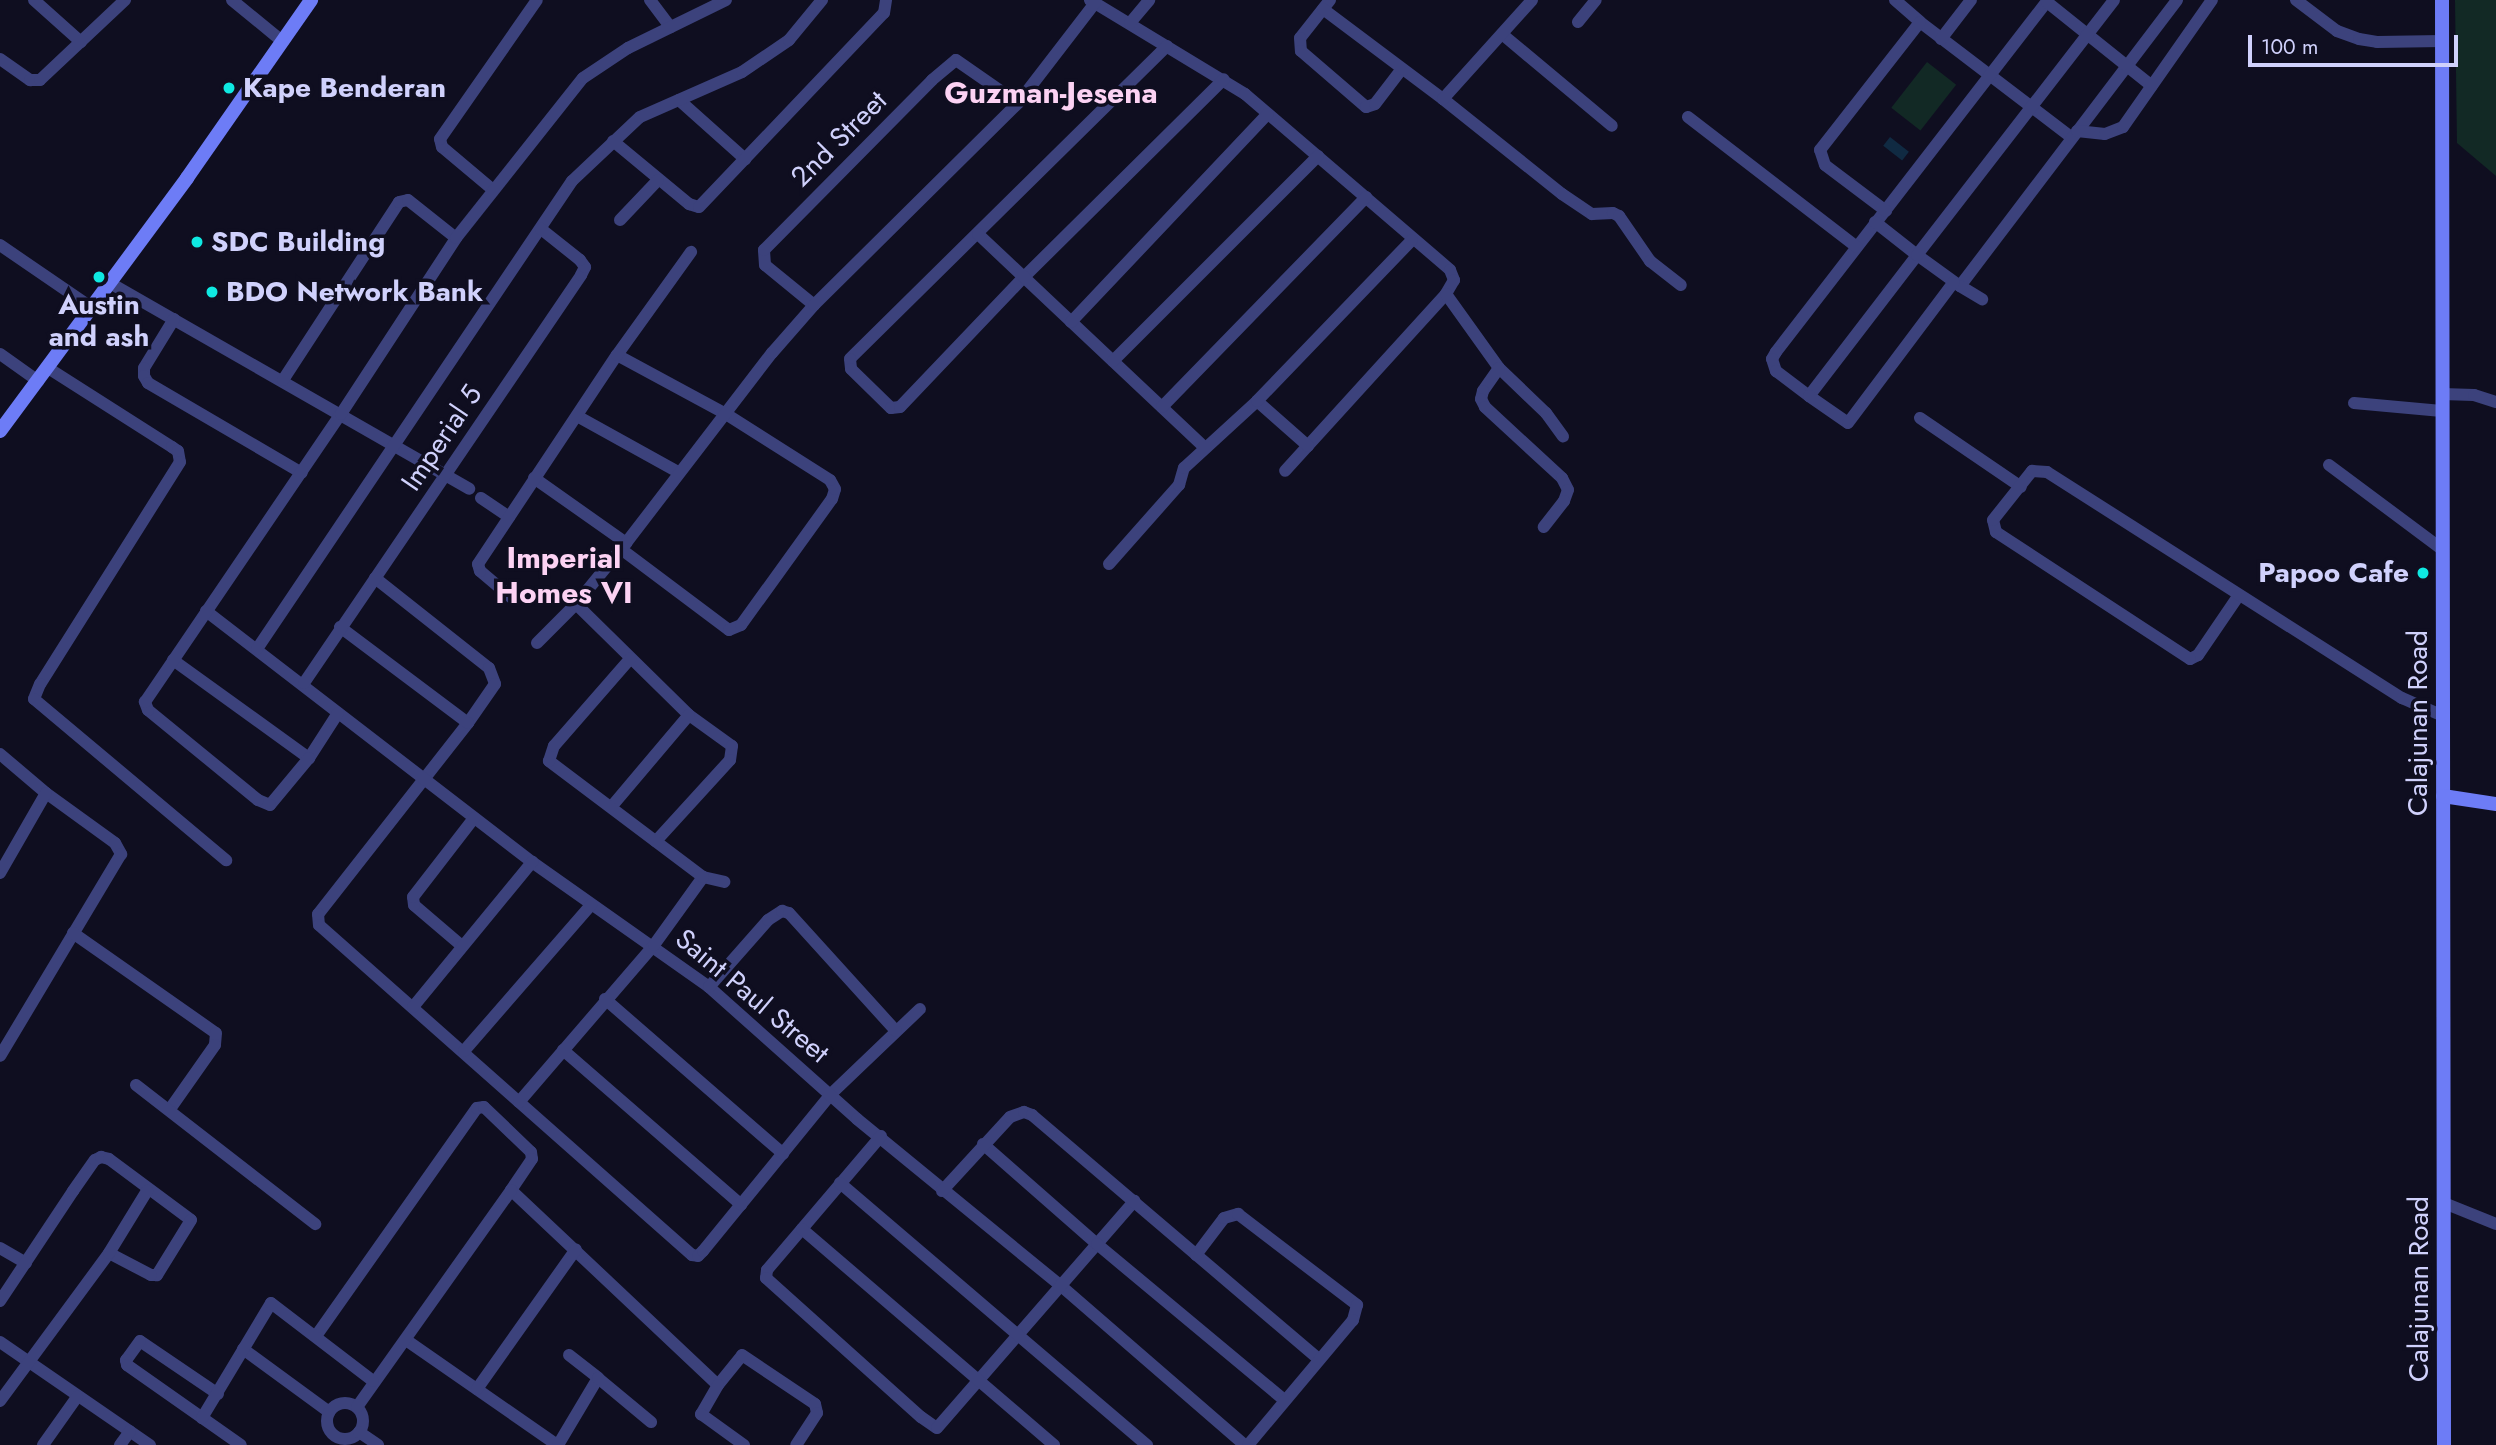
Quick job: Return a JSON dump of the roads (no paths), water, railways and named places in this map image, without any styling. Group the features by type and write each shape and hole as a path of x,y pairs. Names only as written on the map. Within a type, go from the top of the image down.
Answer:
{"main road":[{"path":"1,428 110,283 311,0"},
{"name":"Calajunan Road","path":"2442,0 2444,1445"},
{"path":"2443,796 2496,804"}],"street":[{"path":"34,0 81,42"},
{"path":"232,0 282,41"},
{"path":"492,189 442,147 440,139 537,0"},
{"path":"650,0 670,27"},
{"path":"338,713 309,758 270,805 258,800 148,710 146,699 302,472 456,238 492,189 583,78 628,48 726,0"},
{"path":"257,649 572,181 640,117 742,72 789,40 822,0"},
{"path":"613,141 689,204 699,207 884,13 886,0"},
{"path":"1130,23 1149,0"},
{"path":"1578,22 1596,0"},
{"path":"1896,0 1941,39 2031,108 2074,134 2105,134 2118,131 2212,0"},
{"path":"1941,39 1971,0"},
{"path":"1809,396 2114,0"},
{"path":"2152,86 2126,66 2088,35 2048,1 1772,359 1776,371 1848,423 2074,134 2126,66 2177,0"},
{"path":"2296,0 2337,31 2359,39 2377,42 2442,41"},
{"path":"0,59 30,80 45,77 122,1"},
{"path":"537,643 576,604 623,546 772,353 814,306 1018,103 1093,1 1224,79 1450,270 1454,280 1446,294 1285,471"},
{"path":"1443,99 1529,1"},
{"path":"1401,71 1375,104 1366,107 1298,46 1300,38 1327,5 1401,71 1443,99 1587,211 1619,216 1650,261 1681,285"},
{"path":"1886,211 1825,165 1820,150 1920,22"},
{"path":"1502,34 1612,126"},
{"path":"1167,46 850,359 850,369 891,408 900,407 1024,278 1224,79"},
{"name":"2nd Street","path":"814,306 765,265 765,250 932,79 956,60 1018,103"},
{"path":"679,100 745,159"},
{"path":"1070,322 1268,114"},
{"path":"1688,117 1857,247"},
{"path":"1114,361 1318,156"},
{"path":"620,220 658,180"},
{"path":"1162,407 1366,197"},
{"path":"284,380 399,202 408,200 456,238"},
{"path":"1875,222 1917,256 1982,299"},
{"name":"Imperial 5","path":"303,683 447,475 585,267 541,229"},
{"path":"978,234 1205,448"},
{"path":"1109,564 1179,485 1184,468 1257,401 1412,240"},
{"path":"0,244 92,307"},
{"path":"513,599 478,566 617,355 691,253"},
{"path":"110,283 284,380 469,489"},
{"path":"1446,294 1499,368 1546,414 1563,436"},
{"path":"174,319 144,368 148,383 302,472"},
{"path":"0,354 38,381"},
{"path":"534,478 729,630 741,625 832,499 835,489 830,480 726,414 617,355"},
{"path":"48,368 178,451 180,462 40,684 34,699 226,860"},
{"path":"1499,368 1483,391 1481,398 1485,407 1562,478 1567,490 1564,501 1544,527"},
{"path":"2442,394 2474,395 2496,402"},
{"path":"1257,401 1308,446"},
{"path":"2354,403 2442,411"},
{"path":"577,416 678,472"},
{"path":"1920,418 2021,486"},
{"path":"2329,465 2443,551"},
{"path":"2239,595 2198,655 2190,659 1996,532 1993,520 2032,471 2047,472 2402,698 2443,716"},
{"path":"481,498 509,517"},
{"path":"374,578 492,672 495,684 468,723 317,918 321,928 464,1051 692,1255 698,1256 703,1251 831,1094 920,1009"},
{"path":"576,604 601,625 630,659 689,715 729,742 733,756 656,841"},
{"name":"Saint Paul Street","path":"206,611 303,683 532,862 591,905 654,945 709,987 942,1191 1060,1285 1247,1445"},
{"path":"340,627 468,723"},
{"path":"630,659 549,756 553,767 612,806 703,877 724,882"},
{"path":"173,660 309,758"},
{"path":"612,806 689,715"},
{"path":"0,754 46,793 121,849 120,860 0,1056"},
{"path":"0,873 46,793"},
{"path":"462,946 414,905 413,897 474,818"},
{"path":"413,1007 532,862"},
{"path":"519,1102 654,945 703,877"},
{"path":"464,1051 591,905"},
{"path":"709,987 768,920 782,911 789,913 896,1031"},
{"path":"73,933 216,1033 215,1045 170,1109"},
{"path":"605,999 783,1154"},
{"path":"563,1051 741,1205"},
{"path":"136,1085 315,1224"},
{"path":"316,1336 479,1107 487,1108 531,1152 532,1159 356,1407"},
{"path":"942,1191 1010,1117 1024,1112 1134,1201 1319,1359"},
{"path":"881,1136 767,1270 766,1278 934,1427 941,1427 978,1379 1134,1201"},
{"path":"983,1144 1097,1244 1284,1399"},
{"path":"0,1301 98,1158 108,1159 147,1191 190,1217 190,1225 157,1275 151,1275 108,1253"},
{"path":"840,1183 1147,1445"},
{"path":"511,1190 718,1385"},
{"path":"0,1401 108,1253 147,1191"},
{"path":"2444,1203 2496,1224"},
{"path":"1196,1255 1224,1218 1237,1214 1357,1305 1356,1315 1247,1445"},
{"path":"802,1229 1054,1445"},
{"path":"0,1248 26,1263"},
{"path":"477,1389 576,1250"},
{"path":"202,1418 271,1303 373,1381"},
{"path":"406,1340 558,1445 598,1378"},
{"path":"218,1394 140,1341 136,1342 125,1360 127,1365 241,1445"},
{"path":"0,1342 150,1445"},
{"path":"243,1349 329,1412"},
{"path":"569,1355 650,1422"},
{"path":"744,1445 701,1414 718,1385 742,1355 815,1404 817,1413 796,1445"},
{"path":"43,1445 77,1397"},
{"path":"329,1412 342,1403 356,1407"},
{"path":"329,1412 329,1430 333,1441 344,1439 359,1432 362,1424 356,1407"},
{"path":"120,1445 130,1431"},
{"path":"359,1432 378,1445"}],"water":[{"path":"1890,137 1909,152 1902,160 1883,146"}],"place":[{"name":"Kape Benderan","path":"229,88"},
{"name":"SDC Building","path":"197,242"},
{"name":"Austin and ash","path":"99,277"},
{"name":"BDO Network Bank","path":"212,292"},
{"name":"Papoo Cafe","path":"2423,573"}],"district":[{"name":"Guzman-Jesena","path":"1051,93"},
{"name":"Imperial Homes VI","path":"564,575"}]}
